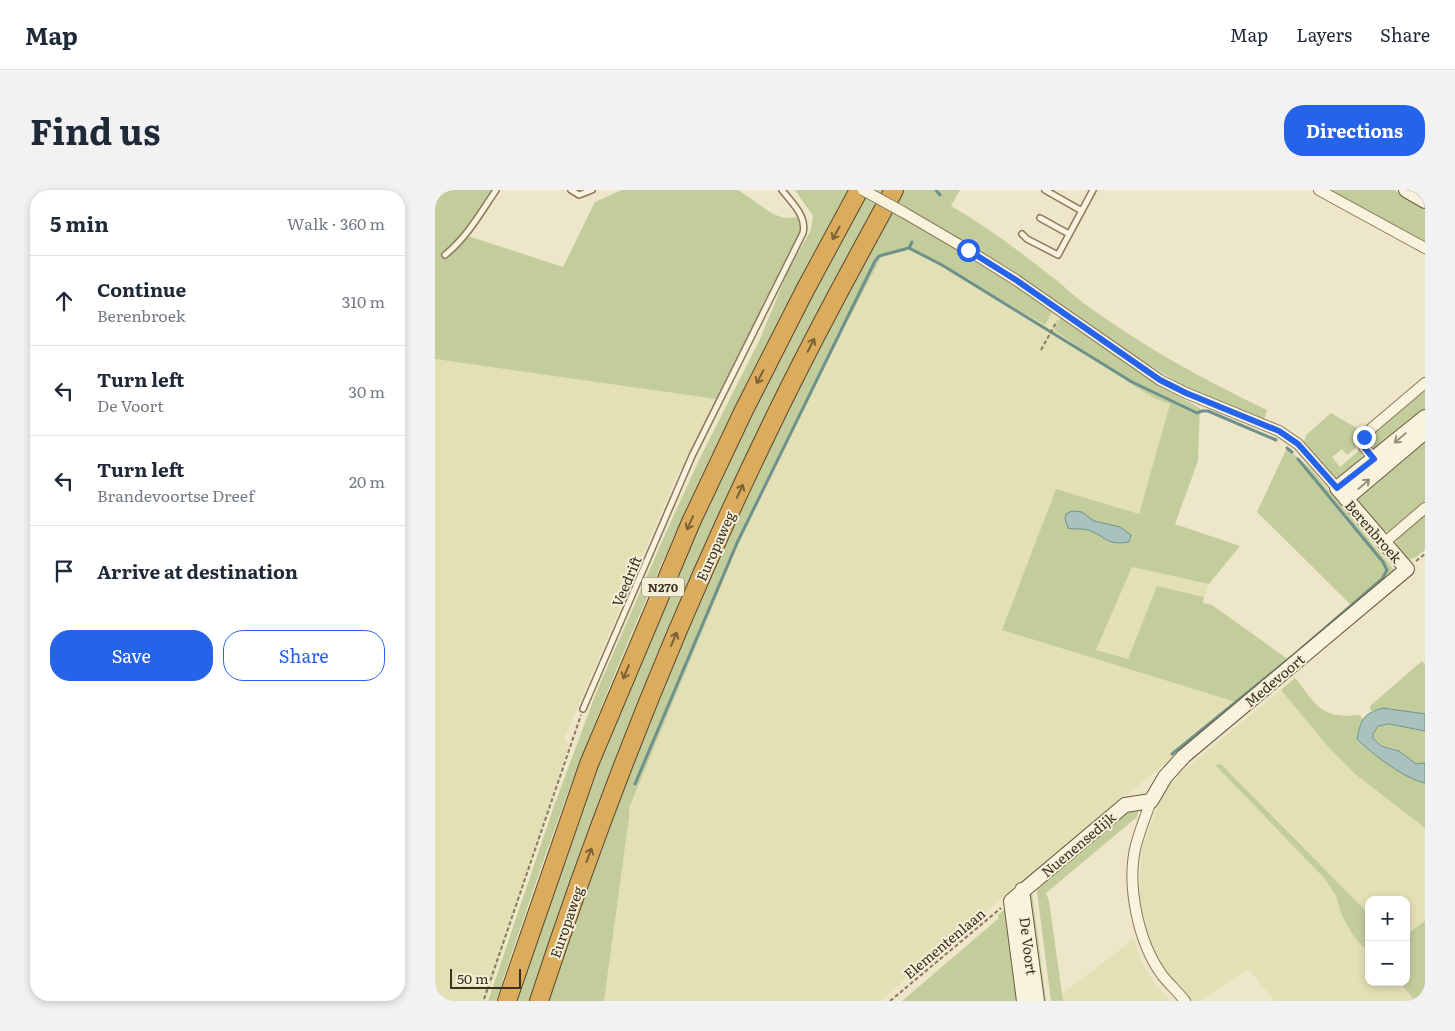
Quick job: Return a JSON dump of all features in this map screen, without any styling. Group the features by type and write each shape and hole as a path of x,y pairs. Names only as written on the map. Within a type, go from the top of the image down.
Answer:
{"highway":[{"name":"N270","path":"507,1001 589,764 687,530 744,410 805,290 859,190"},
{"name":"Europaweg","path":"539,1001 570,908 619,774 693,595 772,422 835,297 894,190"}],"street":[{"name":"Berenbroek","path":"863,190 976,255 1160,380 1186,393 1279,431 1298,444 1407,569"},
{"path":"1319,190 1425,248"},
{"path":"1406,190 1425,201"},
{"path":"1378,464 1364,447 1364,437 1425,383"},
{"path":"1378,464 1425,416"},
{"path":"1342,494 1378,464 1425,432"},
{"path":"1383,543 1425,508"},
{"name":"Medevoort","path":"1151,801 1165,777 1184,756 1407,569"},
{"path":"1151,801 1135,846 1133,892 1137,915 1152,957 1161,974 1185,1001"},
{"name":"Nuenensedijk","path":"1011,900 1125,805 1151,801"},
{"name":"De Voort","path":"1022,890 1037,1001"},
{"name":"De Voort","path":"1011,900 1024,1001"}],"lane":[{"path":"445,255 467,234 496,190"},
{"path":"571,190 579,195 592,190"},
{"name":"Veedrift","path":"583,709 692,456 803,233 805,226 803,219 782,190"},
{"path":"1045,190 1082,211"},
{"path":"1022,234 1058,255 1093,190"},
{"path":"1040,218 1069,234"}],"path":[{"path":"1041,350 1062,312"},
{"path":"484,999 583,709"},
{"name":"Elementenlaan","path":"890,1001 1011,900"}],"shaded area":[{"path":"910,248 1045,325 1052,312 1061,317 1055,330 1137,388 1154,398 1170,404 1139,514 1002,630 1239,703 1010,891 880,1001 604,1001 629,808 746,526 842,332 883,254"},
{"path":"435,359 716,399 686,463 678,473 564,739 569,744 486,1001 435,1001"},
{"path":"1132,567 1209,584 1204,597 1157,587 1128,659 1096,650"},
{"path":"1281,690 1331,750 1355,774 1425,828 1425,921 1410,932 1410,896 1365,896 1365,910 1221,764 1215,765 1325,879 1336,896 1342,916 1354,937 1365,949 1365,986 1402,986 1415,1001 1274,1001 1249,969 1200,1001 1190,1001 1163,967 1149,941 1139,890 1143,845 1162,796 1178,775"},
{"path":"1134,939 1141,961 1154,983 1171,1001 1063,1001 1062,994"}],"green space":[{"path":"435,190 492,190 465,235 563,267 595,202 622,190 738,190 773,214 784,218 800,217 803,225 716,399 435,359"},
{"path":"795,190 848,190 776,324 677,530 616,670 575,773 496,1001 488,1001 554,806 596,693 699,460 760,339 788,271 811,230 813,216"},
{"path":"866,190 888,190 758,438 532,1001 512,1001 581,802 698,520"},
{"path":"900,190 960,190 951,206 1002,239 1110,322 1198,375 1267,410 1264,420 1189,389 1144,362 1037,287 894,201"},
{"path":"1328,190 1394,190 1425,207 1425,243"},
{"path":"888,210 905,220 907,219 988,268 1052,312 1045,325 910,248 883,254 842,332 746,526 629,808 604,1001 548,1001 611,819 735,511"},
{"path":"1061,317 1156,384 1200,408 1198,461 1175,524 1240,546 1209,584 1132,567 1096,650 1128,659 1157,586 1204,597 1203,603 1212,605 1289,660 1239,703 1002,630 1056,489 1139,514 1170,404 1154,398 1137,388 1054,330","holes":["1082,512 1094,521 1120,527 1131,539 1129,542 1117,542 1085,529"]},
{"path":"1425,386 1425,412 1378,449 1371,446 1369,439 1371,435"},
{"path":"1331,413 1360,430 1357,437 1358,446 1347,455 1342,449 1332,457 1340,467 1360,450 1364,460 1341,479 1332,476 1304,442 1306,435"},
{"path":"1425,435 1425,503 1391,531 1377,531 1356,499"},
{"path":"1287,448 1312,470 1395,571 1353,607 1257,512"},
{"path":"1425,515 1425,550 1415,558 1407,560 1395,547 1397,538"},
{"path":"1422,661 1425,664 1425,714 1391,708 1371,711 1370,706"},
{"path":"1295,678 1315,703 1327,712 1346,716 1359,715 1363,719 1360,724 1369,751 1425,783 1425,828 1355,774 1331,750 1281,690"},
{"path":"1385,724 1425,731 1425,763 1416,764 1399,751 1379,744 1373,738 1373,735 1378,727"},
{"path":"1221,764 1365,910 1365,949 1354,937 1342,916 1336,896 1325,879 1215,765"},
{"path":"1131,808 1139,809 1137,817 1046,893 1049,901 1063,1001 1051,1001 1036,884"},
{"path":"1029,891 1032,893 1046,1001 1043,1001"},
{"path":"1010,905 1018,1001 902,1001 999,918 998,915"},
{"path":"1425,921 1425,1001 1415,1001 1402,986 1410,986 1410,932"}],"water":[{"path":"1072,511 1082,512 1094,521 1120,527 1131,535 1129,542 1115,543 1088,530 1068,528 1065,519 1066,514"},
{"path":"1383,708 1425,714 1425,731 1389,724 1378,726 1373,734 1373,738 1381,746 1399,751 1416,764 1425,763 1425,783 1408,777 1389,765 1357,739 1364,718"}],"waterway":[{"path":"936,190 940,195"},
{"path":"912,242 909,248 942,265 1132,382 1197,413 1208,411 1276,440"},
{"path":"635,784 737,543 875,261 879,256 909,248"},
{"path":"1287,448 1292,452"},
{"path":"1172,754 1295,654 1382,579 1387,570 1383,562 1298,459"}],"route":[{"path":"968,250 1016,280 1160,380 1186,393 1279,431 1298,444 1337,488 1374,459 1364,447 1364,437"}]}
